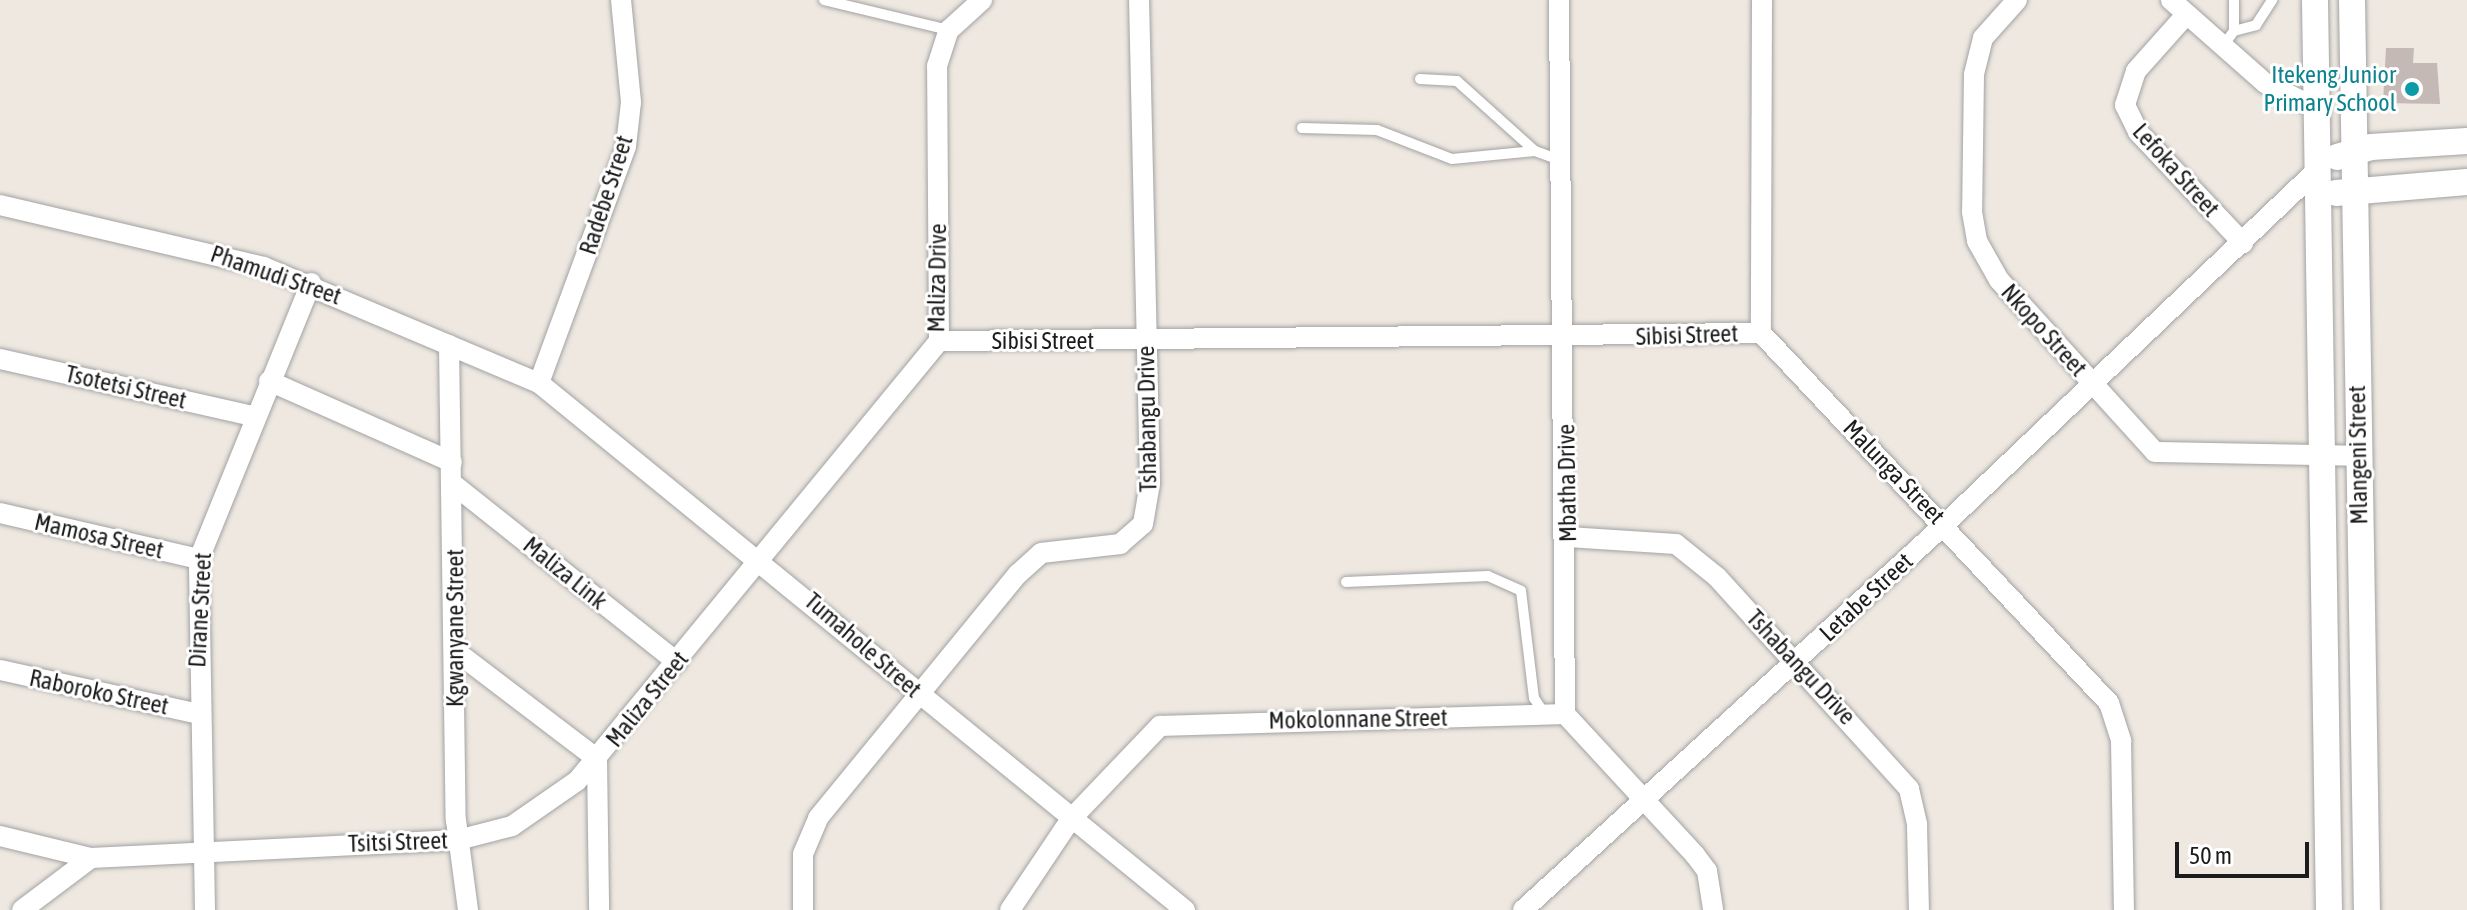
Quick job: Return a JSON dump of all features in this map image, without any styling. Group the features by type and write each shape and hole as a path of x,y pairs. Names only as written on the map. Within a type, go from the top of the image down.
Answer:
{"street":[{"name":"Radebe Street","path":"539,383 626,146 631,102 621,0"},
{"path":"949,30 982,0"},
{"name":"Tshabangu Drive","path":"803,910 808,836 916,692 1029,561 1059,549 1120,544 1136,534 1149,496 1139,0"},
{"name":"Mbatha Drive","path":"1555,715 1568,537 1559,0"},
{"path":"1761,333 1762,0"},
{"name":"Nkopo Street","path":"2017,0 1976,56 1977,241 1999,280 2155,452 2358,456"},
{"path":"2171,0 2220,49 2316,108"},
{"name":"Mlangeni Street","path":"2315,0 2329,910"},
{"name":"Mlangeni Street","path":"2352,0 2352,150 2367,910"},
{"name":"Lefoka Street","path":"2185,16 2136,71 2125,105 2138,132 2243,243"},
{"name":"Maliza Drive","path":"760,557 939,341 937,66 949,30"},
{"path":"2318,169 2352,150 2467,141"},
{"name":"Letabe Street","path":"1523,910 1647,800 1945,524 2275,214 2318,169"},
{"path":"2319,198 2353,189 2467,182"},
{"name":"Letabe Street","path":"2275,214 2319,198"},
{"name":"Phamudi Street","path":"0,205 201,249 311,283 539,383"},
{"name":"Dirane Street","path":"205,910 198,714 199,559 253,416 311,283"},
{"name":"Sibisi Street","path":"939,341 1565,339 1761,333"},
{"name":"Malunga Street","path":"1761,333 2096,687 2118,720 2124,910"},
{"name":"Kgwanyane Street","path":"449,345 458,653 458,840 468,910"},
{"name":"Tsotetsi Street","path":"0,359 253,416"},
{"path":"269,381 452,462"},
{"name":"Tumahole Street","path":"539,383 760,557 916,692 1185,910"},
{"name":"Maliza Link","path":"453,484 677,662"},
{"name":"Mamosa Street","path":"0,513 199,559"},
{"name":"Tshabangu Drive","path":"1568,537 1676,544 1717,577 1909,789 1917,825 1919,910"},
{"name":"Maliza Street","path":"599,910 597,759 760,557"},
{"path":"458,653 597,759"},
{"name":"Raboroko Street","path":"0,670 198,714"},
{"path":"1555,715 1647,800 1707,871 1713,910"},
{"name":"Mokolonnane Street","path":"1071,819 1152,730 1174,723 1555,715"},
{"name":"Tsitsi Street","path":"0,836 91,858 202,848 458,840 537,812 597,759"},
{"path":"1010,910 1071,819"},
{"path":"22,910 91,858"}],"lane":[{"path":"824,0 949,30"},
{"path":"2234,0 2234,31"},
{"path":"2220,49 2234,31 2256,25 2272,0"},
{"path":"1420,79 1457,81 1535,151 1562,160"},
{"path":"1302,128 1377,130 1452,159 1535,151"},
{"path":"1346,582 1488,576 1521,591 1534,698 1555,715"}],"building":[{"name":"Itekeng Junior Primary School","path":"2386,48 2414,48 2413,63 2437,63 2440,104 2383,103"}],"place":[{"name":"Itekeng Junior Primary School","path":"2412,89"}]}
